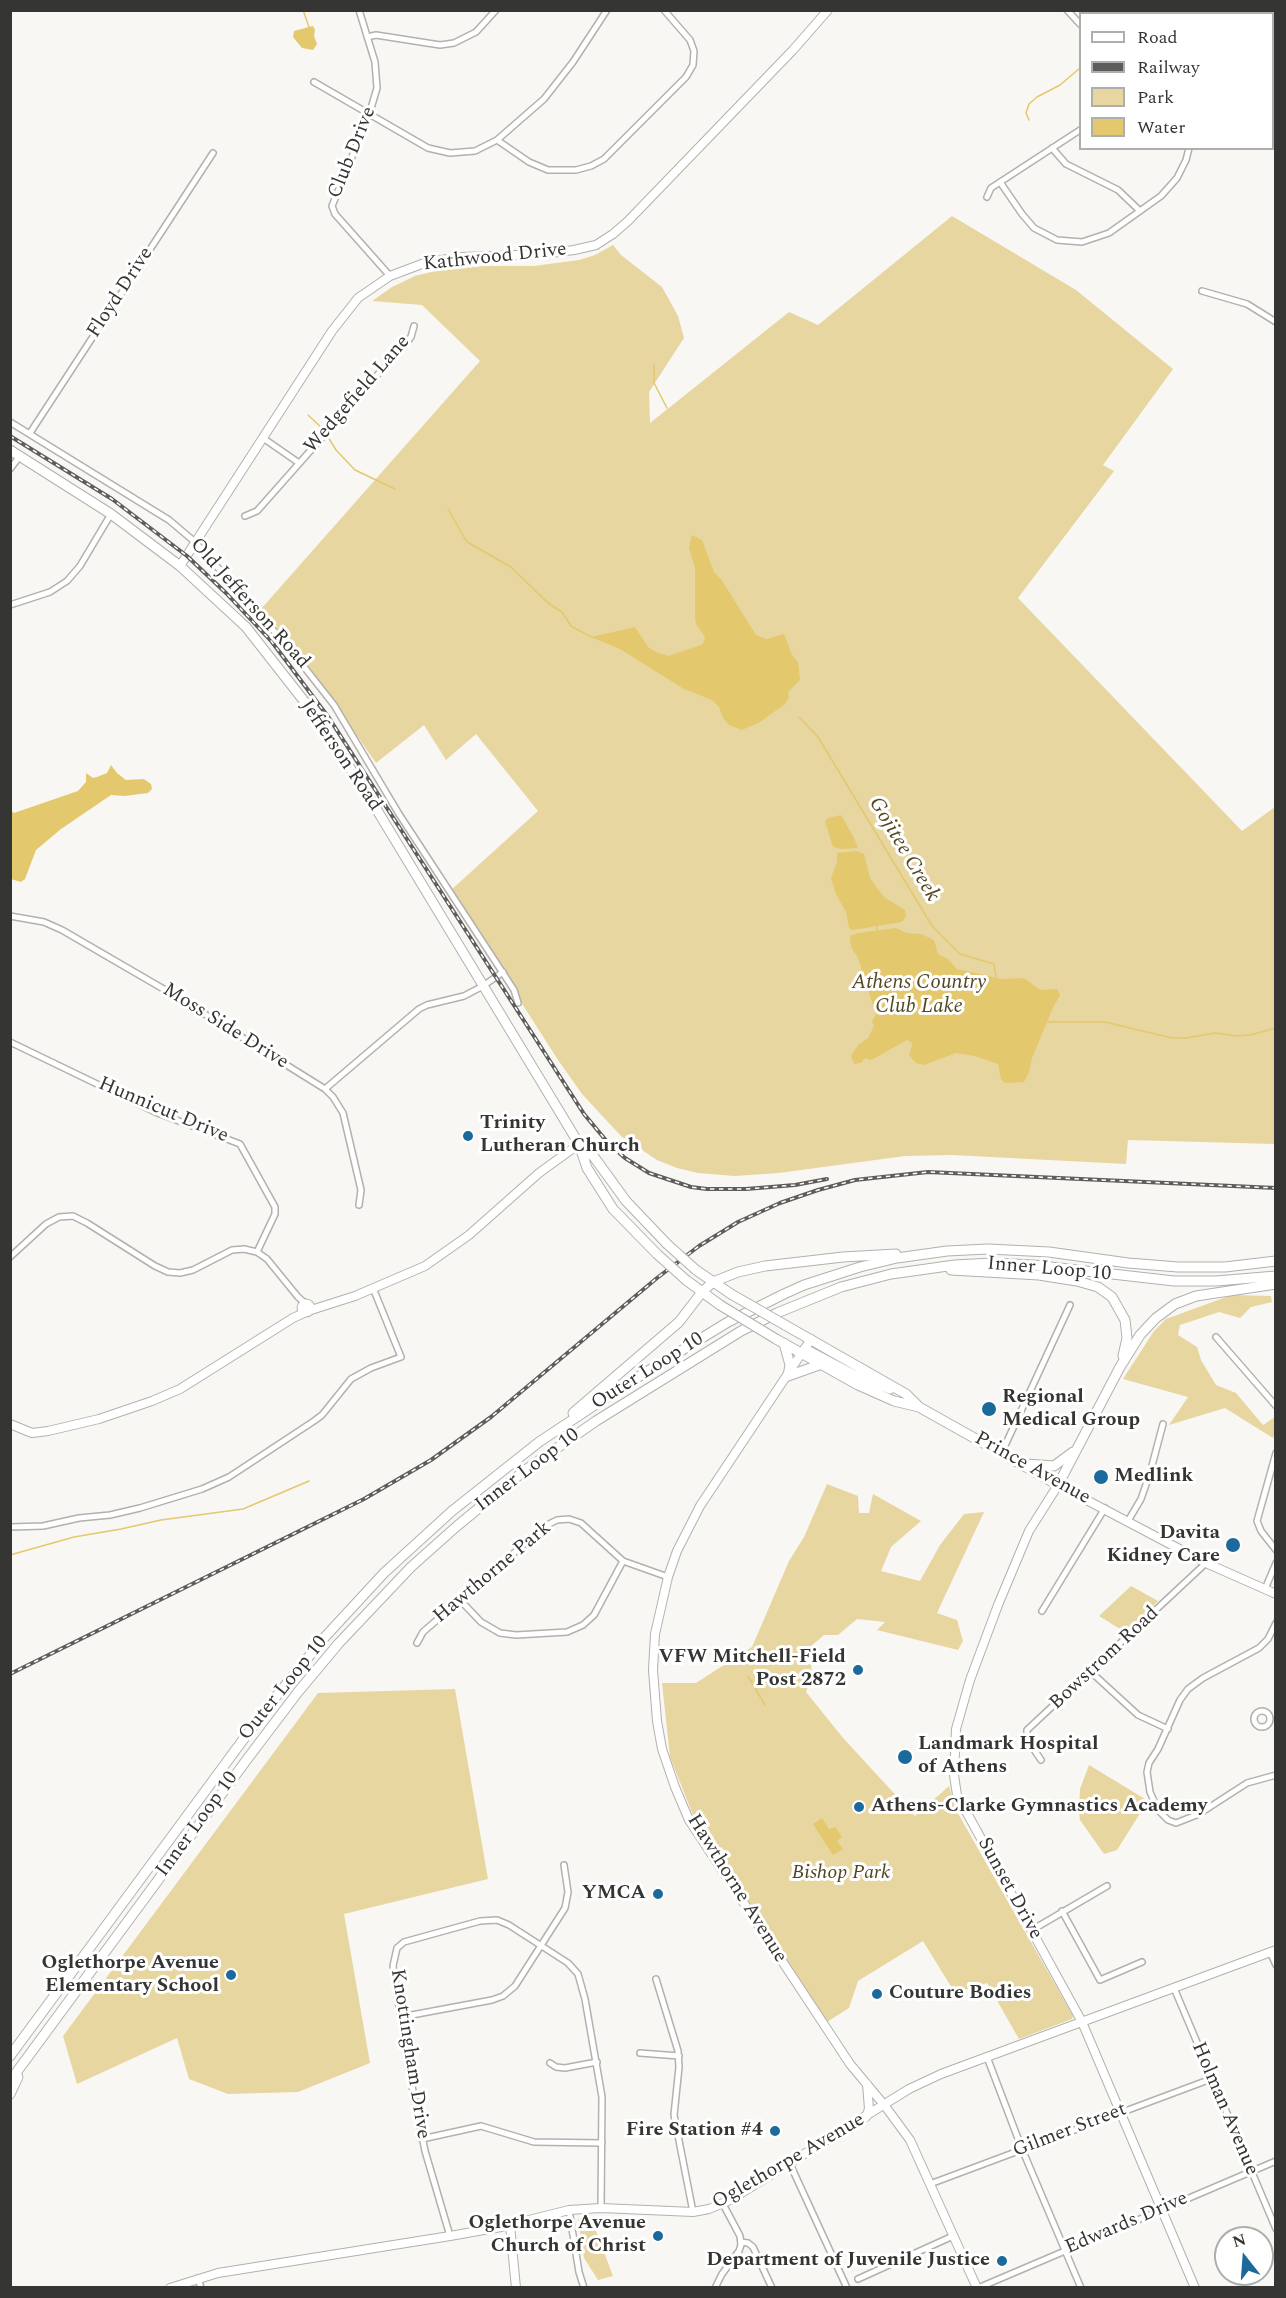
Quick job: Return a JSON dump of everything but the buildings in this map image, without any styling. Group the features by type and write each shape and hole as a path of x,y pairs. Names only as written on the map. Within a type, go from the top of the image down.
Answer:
{"highway":[{"name":"Jefferson Road","path":"10,450 111,514 180,566 246,627 304,701 363,787 579,1144 587,1168 613,1209 686,1280 743,1319"},
{"name":"Jefferson Road","path":"579,1144 594,1157 626,1201 667,1244 696,1270 761,1312"},
{"name":"Outer Loop 10","path":"10,2056 306,1658 384,1573 478,1488 539,1442 625,1385 762,1304 804,1285 860,1267 929,1253 1021,1250 1146,1265 1192,1268 1275,1261"},
{"path":"539,1442 674,1327 713,1282 746,1270 777,1264 843,1257 929,1253"},
{"name":"Inner Loop 10","path":"10,2081 298,1692 360,1620 434,1546 485,1502 553,1449 596,1421 741,1331 817,1295 891,1274 955,1264 1000,1263 1174,1281 1225,1281 1275,1275"},
{"path":"891,1274 943,1270 1004,1271 1090,1284 1112,1297 1125,1320 1127,1338 1120,1367"},
{"path":"1058,1485 1120,1367 1148,1325 1175,1304 1207,1293 1275,1284"},
{"name":"Prince Avenue","path":"761,1312 901,1391 919,1407"},
{"name":"Prince Avenue","path":"743,1319 803,1352 819,1365 878,1394 919,1407 1058,1485"},
{"path":"780,1341 790,1365 788,1376 819,1365"},
{"path":"803,1352 885,1388 901,1391"},
{"path":"1020,1463 1054,1466 1079,1446"},
{"path":"10,2094 25,2061"}],"main road":[{"name":"Kathwood Drive","path":"180,566 345,312 361,296 390,276 418,264 476,256 542,254 596,245 628,220 793,50 828,10"},
{"path":"10,1424 32,1433 48,1431 99,1419 180,1389 293,1318 305,1308 326,1305 425,1266 446,1252 539,1173 579,1144"},
{"name":"Hawthorne Avenue","path":"811,1340 700,1506 677,1551 668,1576 655,1634 654,1695 662,1749 675,1787 701,1840 850,2064 910,2140 977,2288"},
{"name":"Prince Avenue","path":"1058,1485 1206,1563 1275,1594"},
{"name":"Sunset Drive","path":"1058,1485 1029,1531 970,1680 956,1729 954,1775 957,1795 1082,2022 1195,2288"},
{"name":"Oglethorpe Avenue","path":"170,2288 218,2273 450,2236 510,2225 568,2210 601,2208 693,2212 709,2209 723,2204 885,2106 909,2089 987,2057 1273,1951"},
{"path":"866,2117 867,2084"},
{"path":"510,2225 516,2288"}],"street":[{"name":"Club Drive","path":"359,10 375,62 377,88 369,115 332,206 335,214 390,276"},
{"path":"367,38 376,35 440,45 454,44 476,32 496,10"},
{"path":"314,82 428,147 442,152 475,151 497,140 533,109 554,87 607,10"},
{"path":"497,140 529,162 548,170 567,172 584,169 604,159 686,77 693,65 694,51 690,40 664,10"},
{"path":"1067,10 1079,23"},
{"path":"987,197 991,188 1079,131"},
{"path":"1052,148 1066,164 1118,190 1140,211"},
{"path":"1000,182 1028,222 1041,232 1057,240 1082,242 1099,237 1161,196 1177,178 1188,150"},
{"name":"Floyd Drive","path":"30,433 213,153"},
{"path":"1202,291 1247,304 1275,322"},
{"name":"Wedgefield Lane","path":"245,516 257,511 411,337 414,326"},
{"name":"Old Jefferson Road","path":"10,422 155,510 195,542 290,649 327,695 399,814 503,972 514,990 518,1003"},
{"name":"Wedgefield Lane","path":"263,438 299,463"},
{"path":"10,470 20,456"},
{"path":"10,605 50,592 67,581 80,566 111,514"},
{"name":"Moss Side Drive","path":"10,915 44,922 62,930 167,991 325,1089 343,1113 361,1190 359,1205"},
{"path":"325,1089 419,1009 457,998 483,986 503,972"},
{"name":"Hunnicut Drive","path":"10,1042 155,1112 240,1144 275,1206 275,1214 257,1251"},
{"path":"10,1257 46,1224 59,1217 68,1216 87,1223 168,1272 180,1273 193,1270 232,1250 257,1251 267,1259 305,1308"},
{"path":"10,1527 43,1526 79,1518 110,1515 202,1489 229,1477 313,1422 322,1415 351,1379 371,1368 401,1357 373,1288"},
{"path":"1002,1452 1070,1305"},
{"path":"1216,1337 1275,1406"},
{"path":"1128,1521 1141,1499 1163,1424"},
{"path":"1275,1453 1257,1521 1261,1531 1275,1550"},
{"path":"1042,1611 1105,1509"},
{"name":"Hawthorne Park","path":"417,1643 423,1632 545,1526 557,1520 569,1519 581,1523 623,1561 668,1576"},
{"path":"460,1600 481,1622 500,1633 516,1635 567,1632 583,1625 594,1615 623,1561"},
{"name":"Bowstrom Road","path":"1041,1760 1027,1739 1027,1730 1206,1563"},
{"path":"1265,1589 1275,1563"},
{"path":"1275,1623 1270,1636 1259,1648 1203,1678 1188,1689 1180,1700 1168,1729 1149,1763 1147,1772 1155,1804 1162,1815 1176,1823 1190,1818 1247,1783 1275,1775"},
{"path":"1091,1672 1138,1715 1168,1729"},
{"path":"400,2017 486,2002 503,1996 522,1978 567,1903 568,1892 564,1865"},
{"path":"1032,1930 1107,1886"},
{"path":"1062,1911 1100,1980 1142,1962"},
{"name":"Knottingham Drive","path":"450,2236 422,2139 393,1966 397,1948 404,1942 491,1920 509,1924 568,1963 578,1974 602,2097 601,2208"},
{"path":"1273,1951 1275,1965"},
{"path":"656,1979 679,2056 674,2115 693,2212"},
{"name":"Holman Avenue","path":"1174,1988 1275,2229"},
{"path":"640,2053 679,2056"},
{"path":"987,2057 1022,2149 1081,2288"},
{"path":"550,2063 556,2067 565,2068 597,2062"},
{"name":"Gilmer Street","path":"930,2184 1211,2079"},
{"path":"422,2139 481,2126 534,2142 602,2143"},
{"name":"Edwards Drive","path":"977,2288 1275,2161"},
{"path":"789,2164 847,2288"},
{"path":"715,2288 722,2274 740,2251 741,2242 723,2204"},
{"path":"568,2210 584,2288"},
{"path":"858,2280 953,2236"},
{"path":"741,2242 753,2247 772,2288"},
{"path":"198,2278 201,2288"}],"green space":[{"path":"952,216 1076,290 1173,369 1103,465 1114,471 1018,598 1242,831 1275,807 1275,1144 1128,1140 1126,1164 952,1155 905,1156 779,1173 735,1176 698,1173 677,1168 657,1160 621,1136 582,1094 450,891 538,811 476,734 446,760 424,725 376,763 297,650 261,609 480,361 422,305 372,301 392,287 415,276 440,270 485,266 534,266 579,260 595,255 613,245 621,255 662,287 678,316 684,338 649,392 650,423 789,312 818,325"},
{"path":"1232,1295 1271,1296 1272,1302 1251,1307 1240,1318 1219,1312 1180,1325 1178,1335 1197,1347 1201,1360 1216,1385 1236,1393 1263,1425 1275,1417 1273,1438 1225,1408 1169,1425 1188,1397 1123,1379 1154,1331 1166,1319"},
{"name":"Bishop Park","path":"827,1484 858,1496 859,1513 869,1513 873,1494 921,1521 891,1547 881,1571 920,1581 940,1545 964,1514 984,1512 937,1613 957,1620 963,1641 958,1650 877,1630 885,1622 857,1619 838,1635 824,1635 810,1647 812,1675 806,1692 844,1739 915,1816 949,1786 956,1810 1073,2016 1072,2019 1019,2039 987,1983 955,1993 923,1941 858,1981 849,2008 827,2022 693,1815 670,1757 662,1683 696,1683 752,1647 789,1561 804,1537"},
{"path":"1131,1586 1158,1601 1125,1632 1099,1616"},
{"name":"Oglethorpe Avenue Elementary School","path":"455,1689 488,1879 344,1914 370,2063 298,2092 228,2094 189,2079 177,2038 77,2084 63,2036 318,1693"},
{"path":"1089,1765 1145,1799 1146,1804 1117,1850 1104,1854 1080,1820 1080,1789"},
{"path":"590,2215 613,2276 598,2280 584,2258 578,2219"}],"water":[{"path":"313,26 317,44 313,50 302,48 293,37 294,31"},
{"path":"692,535 702,540 714,572 721,579 756,635 767,639 784,634 792,655 798,662 800,680 788,692 789,698 785,704 760,722 742,730 729,725 723,718 719,707 712,700 684,689 620,649 591,637 635,627 648,647 669,656 703,644 705,637 696,624 695,616 695,568 689,548"},
{"path":"111,765 126,780 144,779 151,784 152,789 148,793 111,795 61,829 36,850 25,879 21,882 11,879 11,811 14,813 78,791 86,782 86,773 93,778 97,777 107,773"},
{"path":"841,815 858,848 833,847 825,821"},
{"path":"857,851 864,854 870,878 884,897 905,910 906,916 902,922 853,930 849,928 846,912 836,894 831,878 837,862 837,853"},
{"name":"Athens Country Club Lake","path":"896,928 907,933 921,934 934,940 938,954 948,959 957,969 1002,979 1024,978 1040,990 1057,989 1060,995 1024,1082 1005,1083 1001,1079 998,1064 975,1056 956,1053 924,1065 916,1063 909,1055 912,1045 907,1040 873,1059 868,1060 867,1058 861,1063 854,1064 851,1056 858,1045 868,1038 874,1026 872,1021 876,1015 858,958 851,947 850,936"},
{"path":"822,1818 829,1829 835,1827 842,1837 837,1841 843,1849 833,1855 813,1824"}],"waterway":[{"path":"303,10 309,27"},
{"path":"1029,120 1026,113 1029,104 1060,85 1079,69"},
{"path":"654,365 654,383 667,408"},
{"path":"308,415 324,430"},
{"path":"328,437 336,450 355,470 395,489"},
{"path":"448,509 467,542 511,567 548,603 562,612 571,626 591,637"},
{"name":"Gojitee Creek","path":"799,717 818,737 932,926 960,954 994,964 996,977"},
{"path":"1048,1022 1105,1022 1172,1038 1215,1033 1250,1035 1276,1028"},
{"path":"10,1555 74,1537 161,1520 243,1509 309,1481"},
{"path":"748,1676 765,1705"}],"railway":[{"path":"10,436 112,499 187,556 272,642 329,718 584,1114 609,1144 625,1158 649,1173 691,1187 746,1189 795,1185 827,1179"},
{"path":"10,1674 364,1499 431,1460 491,1417 657,1278 699,1246 738,1222 780,1203 855,1180 928,1172 1276,1188"}],"place":[{"name":"Trinity Lutheran Church","path":"468,1136"},
{"name":"Regional Medical Group","path":"989,1409"},
{"name":"Medlink","path":"1101,1477"},
{"name":"Davita Kidney Care","path":"1233,1545"},
{"name":"VFW Mitchell-Field Post 2872","path":"858,1670"},
{"name":"Landmark Hospital of Athens","path":"905,1757"},
{"name":"Athens-Clarke Gymnastics Academy","path":"859,1807"},
{"name":"YMCA","path":"658,1894"},
{"name":"Oglethorpe Avenue Elementary School","path":"231,1975"},
{"name":"Couture Bodies","path":"877,1994"},
{"name":"Fire Station #4","path":"775,2131"},
{"name":"Oglethorpe Avenue Church of Christ","path":"658,2236"},
{"name":"Department of Juvenile Justice","path":"1002,2261"}]}
